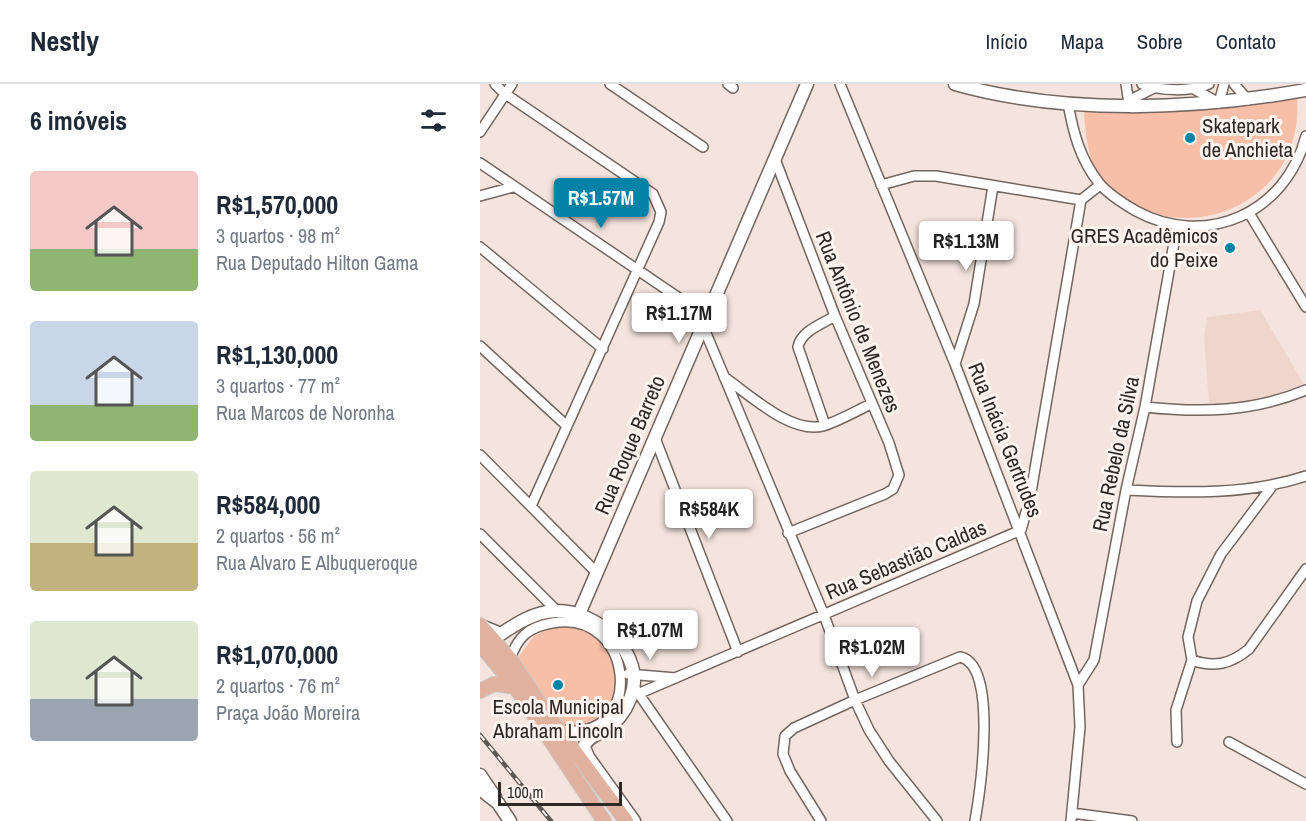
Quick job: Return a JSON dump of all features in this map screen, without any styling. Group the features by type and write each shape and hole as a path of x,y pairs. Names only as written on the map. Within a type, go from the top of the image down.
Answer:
{"main road":[{"path":"480,625 510,659 626,821"},
{"path":"480,644 515,687 604,821"},
{"path":"480,692 494,684 515,687"}],"street":[{"path":"495,84 504,93 653,194 661,212 660,222 639,270 531,506"},
{"path":"480,132 512,84"},
{"path":"610,84 703,147"},
{"name":"Rua Inácia Gertrudes","path":"840,84 956,364 1078,685 1080,727 1072,817"},
{"path":"955,84 1009,97 1068,103 1219,103 1306,90"},
{"path":"1126,84 1130,102"},
{"path":"1142,84 1154,88 1194,90 1219,103"},
{"path":"1194,90 1209,84"},
{"path":"1219,103 1224,84"},
{"path":"1233,84 1248,100"},
{"name":"Rua Roque Barreto","path":"577,618 807,85"},
{"path":"1130,102 1154,88"},
{"path":"1068,103 1078,147 1100,185 1144,215 1177,226 1220,225 1249,213 1279,188 1302,162 1306,136"},
{"name":"Rua Antônio de Menezes","path":"775,159 835,316 889,443 899,476 893,489 885,494 788,533"},
{"path":"480,163 513,188 639,270 705,321 724,377 824,615 855,700 869,730 890,761 937,821"},
{"path":"881,185 914,176 936,176 1081,200"},
{"path":"1021,530 1030,498 1081,200 1100,185"},
{"path":"956,364 974,304 993,186"},
{"path":"480,196 513,188"},
{"path":"1249,213 1306,307"},
{"name":"Rua Rebelo da Silva","path":"1078,685 1094,660 1126,490 1145,407 1177,226"},
{"path":"480,247 603,349"},
{"path":"825,425 798,347 805,333 835,316"},
{"path":"480,346 567,426"},
{"path":"724,377 786,420 800,426 825,425 871,404"},
{"path":"1145,407 1224,411 1255,407 1306,390"},
{"path":"655,438 738,652"},
{"path":"480,455 597,573"},
{"path":"1126,490 1186,492 1273,485 1306,476"},
{"path":"1177,742 1176,710 1192,660 1188,637 1202,591 1221,554 1273,485"},
{"name":"Rua Sebastião Caldas","path":"637,690 676,678 1021,530"},
{"path":"480,534 557,611 598,622 617,639 629,660 620,696 607,717 585,730 573,732 560,730"},
{"path":"1192,660 1205,665 1221,664 1237,659 1249,649 1306,569"},
{"path":"501,634 534,615 557,611"},
{"path":"480,625 501,634 521,635 544,624 577,618"},
{"path":"510,659 521,635"},
{"path":"820,821 801,791 783,754 785,736 794,728 855,700 960,657 971,662 977,675 982,700 983,772 975,821"},
{"path":"626,676 676,678"},
{"path":"626,676 727,821"},
{"path":"634,821 588,757 584,747 586,740 617,721 637,690"},
{"path":"1229,742 1306,784"},
{"path":"480,775 510,821"},
{"path":"480,789 498,803"},
{"path":"1072,817 1132,821"}],"shaded area":[{"path":"1297,97 1294,136 1280,168 1258,192 1230,209 1198,217 1165,216 1132,204 1103,182 1091,159 1084,112"},
{"path":"1260,310 1304,384 1266,398 1228,404 1209,403 1204,338 1207,317"},
{"path":"556,625 576,626 597,638 609,652 615,669 616,686 612,702 601,715 585,723 563,726 517,659 534,636"}],"railway":[{"path":"480,735 551,821"}],"place":[{"name":"Skatepark de Anchieta","path":"1190,138"},
{"name":"GRES Acadêmicos do Peixe","path":"1230,248"},
{"name":"Escola Municipal Abraham Lincoln","path":"558,685"}]}
